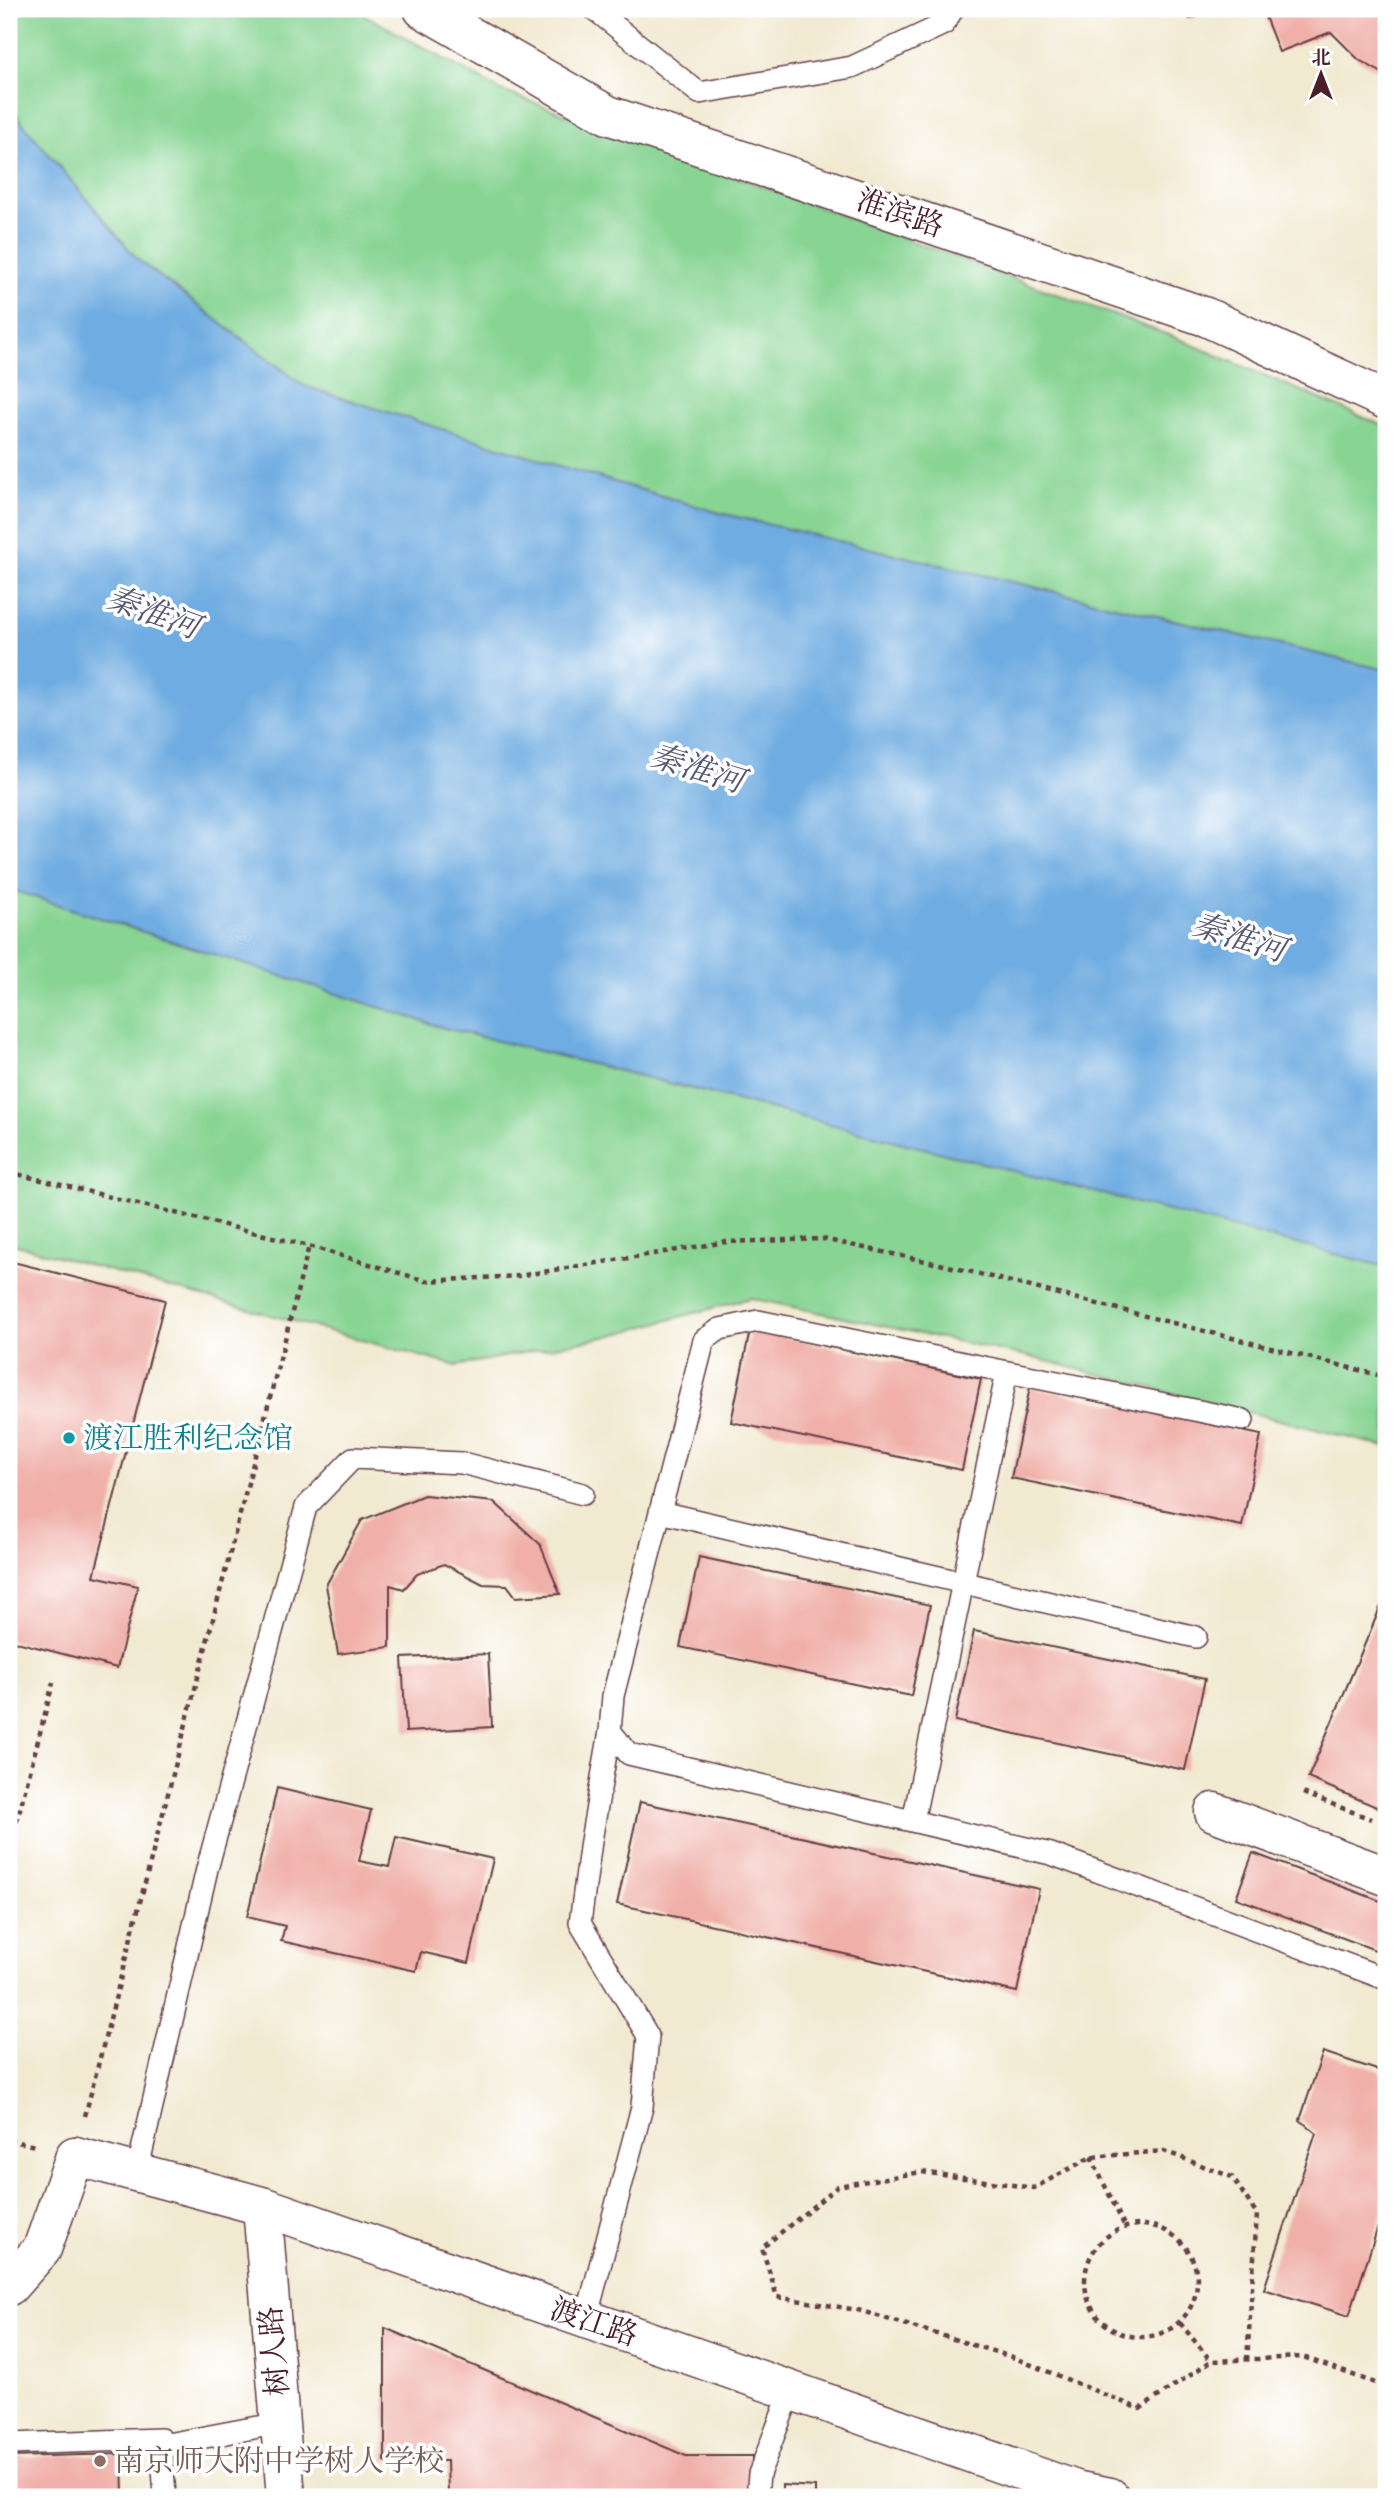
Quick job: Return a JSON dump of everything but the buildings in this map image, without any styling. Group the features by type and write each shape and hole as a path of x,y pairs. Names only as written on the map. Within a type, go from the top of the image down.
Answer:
{"street":[{"name":"淮滨路","path":"423,9 608,115 1206,317 1386,400"},
{"path":"1214,1812 1386,1877"},
{"name":"渡江路","path":"75,2156 262,2206 1079,2491 1110,2497"},
{"path":"9,2286 42,2249 75,2156"},
{"name":"树人路","path":"262,2206 286,2497"}],"lane":[{"path":"594,9 699,93 852,67 944,24 953,9"},
{"path":"586,2319 642,2107 648,2036 580,1923 613,1696 704,1340 720,1329 758,1321 1243,1420"},
{"path":"913,1821 1007,1372"},
{"path":"137,2172 207,1869 306,1507 353,1458 462,1463 583,1494"},
{"path":"660,1512 1196,1637"},
{"path":"610,1731 629,1754 1051,1854 1386,1979"},
{"path":"757,2497 759,2474 791,2391"},
{"path":"162,2445 280,2423"},
{"path":"9,2444 161,2439 165,2497"}],"path":[{"path":"9,1172 309,1246 426,1282 518,1276 726,1242 823,1239 944,1265 1386,1377"},
{"path":"75,2156 309,1246"},
{"path":"9,1851 53,1683"},
{"path":"1303,1793 1371,1819"},
{"path":"1247,2360 1257,2214 1232,2178 1164,2151 1091,2157 1034,2188 922,2172 838,2186 762,2248 777,2297 858,2310 1012,2357 1140,2409 1211,2361 1247,2360 1303,2357 1386,2387"},
{"path":"1091,2157 1125,2227"},
{"path":"1143,2225 1160,2228 1177,2237 1190,2252 1198,2270 1198,2290 1191,2308 1180,2323 1163,2334 1143,2338 1124,2335 1108,2327 1095,2315 1087,2299 1084,2281 1088,2263 1096,2248 1109,2235 1125,2227 1143,2225"},
{"path":"1180,2323 1211,2361"}],"green space":[{"path":"9,9 354,9 502,91 1174,337 1386,427 1386,670 720,513 304,386 138,260 9,107"},
{"path":"9,889 441,1027 1386,1267 1386,1447 1022,1355 750,1298 609,1336 456,1366 9,1243"}],"water":[{"name":"秦淮河","path":"9,107 138,260 304,386 720,513 1386,670 1386,1267 441,1027 9,889"}],"place":[{"name":"渡江胜利纪念馆","path":"69,1438"},
{"name":"南京师大附中学树人学校","path":"100,2461"}]}
